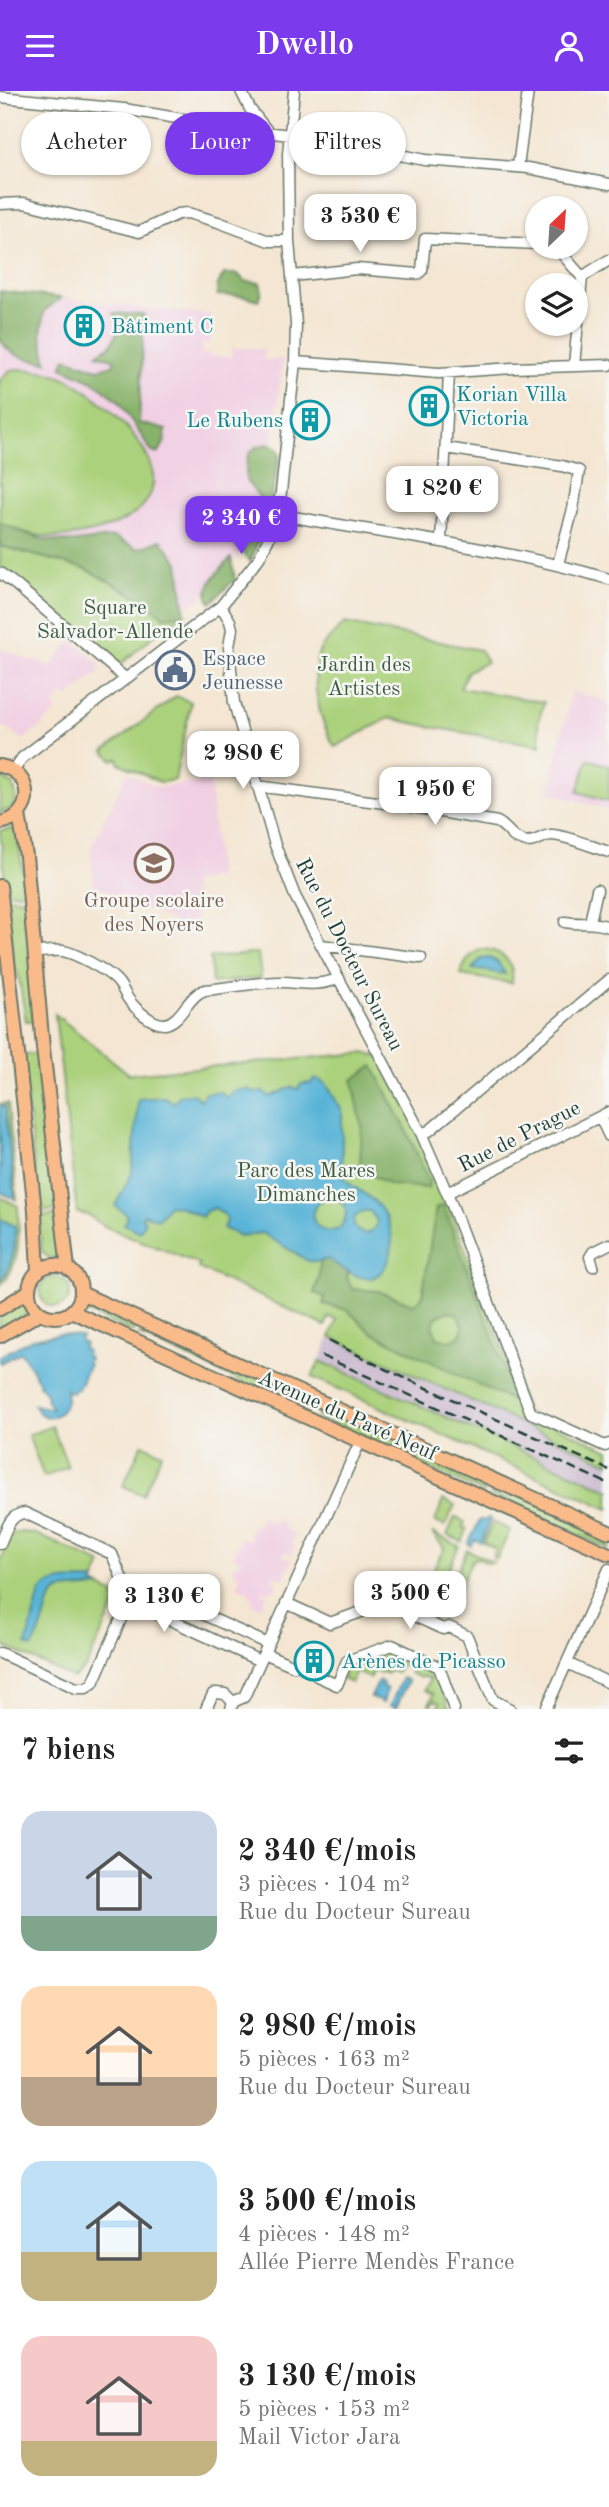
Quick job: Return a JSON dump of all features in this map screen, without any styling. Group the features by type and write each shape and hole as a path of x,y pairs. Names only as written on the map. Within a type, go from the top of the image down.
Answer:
{"main road":[{"path":"0,766 14,770 26,786 27,796 19,814 0,823"},
{"path":"19,814 26,856 43,1048 68,1269"},
{"path":"0,886 35,1215 38,1272"},
{"path":"53,1265 68,1269 77,1277 81,1293 76,1306 59,1317 40,1313 34,1307 29,1291 30,1284 38,1272 53,1265"},
{"path":"0,1309 29,1291"},
{"name":"Avenue du Pavé Neuf","path":"81,1293 609,1532"},
{"name":"Avenue du Pavé Neuf","path":"72,1311 609,1554"},
{"path":"0,1336 40,1313"}],"street":[{"path":"241,91 252,112"},
{"path":"292,112 294,91"},
{"path":"518,167 528,91"},
{"path":"0,97 124,109 165,116"},
{"path":"406,156 518,167 609,184"},
{"path":"14,770 22,758 221,605 259,558 277,514 295,362 293,276 289,241 290,175"},
{"path":"0,204 24,203 139,232 178,214 188,213 270,241 289,241"},
{"path":"293,276 357,269 418,274 422,270 425,239 525,243"},
{"path":"567,259 579,273"},
{"path":"588,273 609,260"},
{"path":"574,366 577,336"},
{"path":"295,362 449,373 609,365"},
{"path":"441,542 449,373"},
{"path":"446,448 579,471 573,509 558,565"},
{"path":"277,514 441,542 558,565 609,579"},
{"path":"0,573 125,678"},
{"name":"Rue du Docteur Sureau","path":"221,605 232,629 229,647 234,703 257,786 286,874 295,896 421,1133 447,1193 531,1413 607,1445"},
{"path":"257,786 407,806 497,822 514,838 522,841 530,843 552,835 609,852"},
{"path":"590,922 597,890"},
{"path":"565,922 579,925 590,922 609,927"},
{"path":"321,945 421,958"},
{"path":"36,952 65,951 107,974 116,979 133,1004 153,1021 167,1024 174,1020 197,993 205,990 283,982 307,985 330,982 338,978"},
{"path":"421,1133 429,1131 609,981"},
{"path":"604,1115 609,1136"},
{"name":"Rue de Prague","path":"447,1193 604,1115"},
{"path":"593,1266 590,1257 593,1252 609,1244"},
{"path":"205,1709 212,1695 216,1693 225,1694 232,1706 244,1697 360,1442"},
{"path":"0,1544 12,1518 20,1513 25,1514 112,1555 130,1599 138,1605 264,1652"},
{"path":"546,1709 609,1569"},
{"path":"0,1653 76,1688 86,1688 93,1683 130,1599 152,1591 294,1666"},
{"path":"286,1603 330,1623 392,1601 409,1609 412,1615 443,1629 449,1627 467,1636 493,1700 510,1709"},
{"path":"317,1677 337,1685 347,1661 392,1645 439,1667 454,1709"},
{"path":"567,1663 609,1683"}],"shaded area":[{"path":"0,291 211,315 210,344 202,343 201,353 231,357 232,348 262,349 263,359 283,360 274,431 261,500 246,546 200,600 185,606 185,614 0,546"},
{"path":"72,640 101,665 98,673 67,698 63,694 54,705 57,710 36,732 34,730 24,740 0,724 0,648 50,667"},
{"path":"571,691 609,702 609,810 549,792"},
{"name":"Groupe scolaire des Noyers","path":"127,773 157,787 210,782 218,877 192,882 196,932 181,933 178,924 94,885 90,849"},
{"path":"330,1337 609,1463 609,1490 320,1361"},
{"path":"261,1518 273,1523 276,1519 285,1523 283,1528 295,1534 291,1543 295,1545 291,1554 285,1552 283,1556 292,1560 283,1579 274,1575 273,1580 278,1582 274,1591 267,1592 263,1589 262,1592 267,1595 261,1607 251,1603 254,1598 250,1596 250,1592 237,1586 241,1577 233,1568 241,1560 233,1556 241,1537 250,1541 251,1537 248,1535 253,1525 257,1527"}],"green space":[{"path":"224,274 238,274 244,281 260,283 262,291 259,300 217,295 217,286"},
{"path":"0,291 61,298 44,311 41,334 47,362 14,354 0,339"},
{"path":"113,313 144,315 139,423 166,430 164,443 158,454 152,452 118,400 93,381 62,367 66,358 98,369 113,365 115,360 97,354 111,345 120,327"},
{"path":"10,370 48,372 78,385 108,408 136,438 152,470 153,485 140,509 115,525 70,536 35,535 0,523 0,380"},
{"path":"272,444 280,455 272,495 251,562 236,545 239,520 245,508 261,499 246,481 247,460 252,450"},
{"path":"0,523 44,540 76,542 114,537 138,549 161,540 179,563 185,614 165,617 141,599 86,569 0,546"},
{"name":"Square Salvador-Allende","path":"0,546 86,569 142,599 165,617 185,614 160,630 121,664 0,570"},
{"path":"231,558 235,579 211,603 208,597 209,585"},
{"name":"Jardin des Artistes","path":"345,623 480,650 487,662 468,671 460,688 544,702 538,723 541,746 389,718 335,747 324,726 315,675 321,648"},
{"path":"176,696 191,702 175,780 160,782 119,763 118,758 113,760 104,751"},
{"path":"588,759 609,766 609,801 578,792"},
{"path":"0,777 13,784 16,796 13,807 0,814"},
{"path":"13,828 18,838 26,893 6,892 0,831"},
{"path":"6,897 26,899 32,952 33,1021 26,1021 18,973 13,966"},
{"path":"484,949 497,952 507,959 512,970 512,983 460,975 469,958"},
{"path":"258,953 261,978 212,983 210,958"},
{"name":"Parc des Mares Dimanches","path":"55,1014 129,1074 364,1053 381,1057 421,1133 525,1408 524,1412 609,1450 609,1463 330,1337 337,1320 329,1317 325,1326 198,1268 199,1264 104,1226 88,1215 77,1213"},
{"path":"40,1054 41,1097 49,1125 57,1210 39,1212 22,1055"},
{"path":"373,1066 405,1127 429,1181 428,1188 391,1185 363,1171 360,1163 362,1127 353,1080"},
{"path":"8,1103 17,1200 0,1106"},
{"path":"0,1197 18,1206 19,1227 16,1258 0,1286 14,1249 15,1226 0,1219"},
{"path":"443,1205 510,1382 512,1401 372,1333 347,1310 323,1304 325,1297 314,1293 320,1263 328,1258 348,1271 347,1278 352,1289 378,1291 413,1304 422,1298 436,1208","holes":["448,1311 457,1314 463,1327 460,1336 451,1341 437,1337 433,1328 435,1318"]},
{"path":"56,1215 60,1253 49,1258 42,1252 38,1217"},
{"path":"55,1277 66,1281 70,1292 66,1303 55,1307 44,1303 40,1292 44,1281"},
{"path":"88,1301 146,1327 145,1329 136,1325 133,1332 90,1314 85,1308"},
{"path":"21,1303 27,1305 28,1314 0,1328 0,1315"},
{"path":"152,1330 276,1385 270,1395 139,1335 140,1333 148,1337"},
{"path":"320,1361 609,1490 609,1509 312,1377"},
{"path":"309,1401 506,1490 505,1492 488,1485 484,1493 317,1417 320,1410 307,1404"},
{"path":"52,1426 68,1467 44,1477 28,1435"},
{"path":"142,1444 162,1453 143,1495 123,1486"},
{"path":"511,1491 609,1536 609,1549 490,1495 491,1492 507,1499"},
{"path":"443,1500 455,1505 445,1526 435,1522"},
{"path":"455,1517 465,1522 463,1527 467,1529 462,1542 447,1535"},
{"path":"493,1522 510,1530 497,1559 493,1557 496,1549 483,1543"},
{"path":"432,1533 459,1546 431,1609 416,1602 416,1597 425,1597 427,1592 424,1590 444,1548"},
{"path":"12,1534 36,1534 102,1564 93,1584 115,1594 114,1598 118,1599 86,1667 73,1678 0,1644 0,1562"},
{"path":"467,1550 493,1562 487,1563 478,1558 472,1560 447,1616 438,1612"},
{"path":"392,1649 409,1657 405,1667 400,1665 397,1673 390,1669 387,1674 373,1671 369,1678 356,1672 351,1683 342,1679 348,1665"},
{"path":"416,1660 434,1668 449,1709 437,1709 440,1703 434,1700 429,1704 434,1694 425,1690 430,1679 410,1673"}],"water":[{"path":"489,958 498,962 505,974 472,969 481,959"},
{"path":"318,1079 327,1085 342,1111 342,1174 375,1202 390,1226 390,1255 387,1264 375,1277 354,1275 328,1259 308,1261 262,1233 240,1236 223,1228 227,1221 226,1216 215,1208 206,1211 202,1217 181,1207 169,1205 158,1219 144,1214 142,1218 145,1220 140,1232 124,1224 127,1218 125,1213 115,1206 132,1173 138,1099 165,1097 173,1103 180,1095 193,1094 201,1100 205,1093 220,1092 227,1098 233,1091 248,1089 255,1093 263,1091 270,1097 291,1087 298,1089 301,1084 312,1083","holes":["332,1196 341,1202 346,1214 339,1229 327,1232 315,1224 313,1212 319,1202","363,1211 370,1211 377,1221 376,1227 367,1234 358,1231 354,1225 354,1218"]},
{"path":"0,1106 5,1106 15,1199 0,1192"},
{"path":"0,1219 15,1226 15,1234 11,1262 0,1281"},
{"path":"61,1334 82,1337 80,1341 85,1344 82,1348 87,1351 85,1356 89,1358 89,1364 78,1389 73,1393 66,1390 67,1398 61,1411 50,1417 44,1416 34,1405 52,1409 46,1399 48,1397 21,1352 0,1363 0,1356 32,1339"},
{"path":"491,1519 481,1542 474,1540 471,1546 468,1544 480,1520"},
{"path":"95,1580 93,1584 100,1587 61,1590 56,1593 50,1601 32,1648 26,1645 40,1592 45,1587 65,1581"},
{"path":"402,1678 408,1681 396,1708 390,1706"},
{"path":"379,1681 383,1683 381,1686 387,1689 383,1703 371,1697"}],"tunnel":[{"path":"294,1666 317,1676"}],"railway":[{"path":"329,1340 385,1369 609,1470"},
{"path":"322,1356 609,1484"}],"place":[{"name":"Bâtiment C","path":"84,326"},
{"name":"Korian Villa Victoria","path":"429,406"},
{"name":"Le Rubens","path":"310,420"},
{"name":"Espace Jeunesse","path":"175,670"},
{"name":"Groupe scolaire des Noyers","path":"154,863"},
{"name":"Arènes de Picasso","path":"314,1661"}]}
